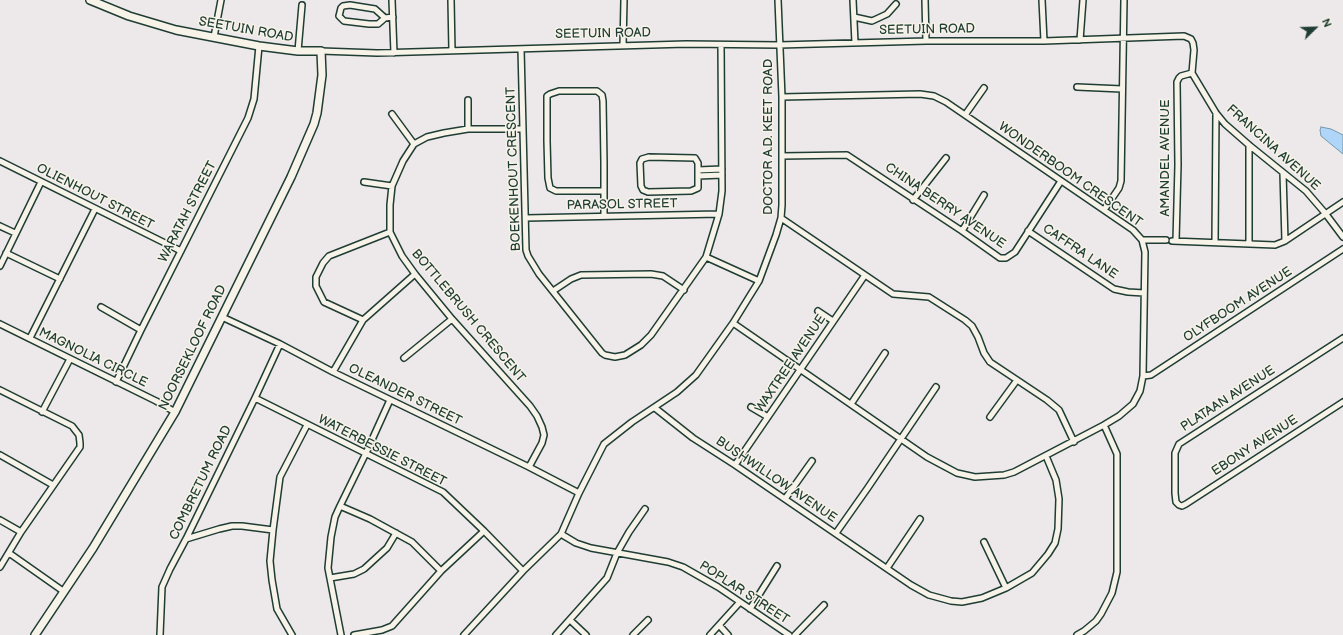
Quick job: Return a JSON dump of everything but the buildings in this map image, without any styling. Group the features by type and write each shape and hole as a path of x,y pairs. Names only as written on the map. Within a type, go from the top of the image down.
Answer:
{"street":[{"name":"SEETUIN ROAD","path":"90,0 129,16 176,30 259,46 298,51 394,53 521,48 779,45 926,41 1044,41 1184,36 1191,39 1194,46 1192,73"},
{"path":"214,37 221,0"},
{"path":"392,0 394,53"},
{"path":"451,0 452,51"},
{"path":"623,46 624,0"},
{"name":"DOCTOR A.D. KEET ROAD","path":"464,635 561,534 579,493 604,444 632,422 678,392 696,375 733,323 759,281 781,218 782,97 778,0"},
{"path":"853,0 855,43"},
{"path":"925,0 926,41"},
{"path":"1042,0 1044,41"},
{"path":"1080,40 1083,0"},
{"path":"1104,210 1119,188 1121,181 1124,0"},
{"path":"854,18 872,21 894,11 896,4"},
{"path":"298,51 302,5"},
{"path":"385,18 375,9 350,5 343,6 340,12 341,18 346,22 378,24 385,18 393,17"},
{"name":"BOEKENHOUT CRESCENT","path":"521,48 526,250 539,274 602,353 616,357 641,345 651,335 684,290 706,256 719,214 722,191 721,45"},
{"name":"WARATAH STREET","path":"116,382 248,118 254,99 259,46"},
{"name":"NOORSEKLOOF ROAD","path":"35,635 93,548 175,412 291,177 314,124 317,113 322,76 321,52"},
{"name":"FRANCINA AVENUE","path":"1192,73 1216,113 1226,124 1306,191 1343,237"},
{"name":"AMANDEL AVENUE","path":"1192,73 1182,76 1177,82 1178,165 1174,241 1269,246 1285,241"},
{"path":"1077,87 1122,89"},
{"path":"965,115 984,88"},
{"path":"604,191 556,191 550,188 548,178 547,141 547,96 550,94 559,91 597,91 602,95 604,191 604,216"},
{"name":"WONDERBOOM CRESCENT","path":"733,323 941,466 957,473 975,477 1004,475 1014,472 1104,425 1119,416 1133,404 1140,391 1144,376 1145,256 1142,240 1133,230 941,99 927,94 782,97"},
{"path":"468,100 468,129"},
{"path":"1215,242 1216,113"},
{"path":"392,114 414,144 444,133 468,129 523,129"},
{"name":"BOTTLEBRUSH CRESCENT","path":"414,144 403,161 392,186 390,232 402,256 415,274 530,406 537,416 544,435 542,443 529,467"},
{"path":"1249,144 1249,244"},
{"name":"CHINA BERRY AVENUE","path":"782,156 848,155 962,231 996,256 1004,259 1015,252 1061,182"},
{"path":"692,157 697,160 698,173 698,188 694,190 648,192 643,190 641,186 640,163 644,158 692,157"},
{"path":"914,200 946,158"},
{"name":"OLIENHOUT STREET","path":"0,161 181,251"},
{"path":"698,173 722,172"},
{"path":"1283,173 1285,241"},
{"path":"0,266 15,233 42,182"},
{"path":"364,182 392,186"},
{"path":"962,231 984,195"},
{"path":"1285,241 1343,202"},
{"path":"30,338 95,209"},
{"name":"PARASOL STREET","path":"526,218 719,214"},
{"path":"781,218 893,294 929,297 965,320 972,326 987,358 1059,410 1074,442"},
{"path":"0,226 15,233"},
{"name":"CAFFRA LANE","path":"1028,231 1114,289 1128,292 1144,292"},
{"path":"363,320 324,302 316,286 316,277 323,263 330,256 390,232"},
{"path":"1142,240 1166,240"},
{"name":"OLYFBOOM AVENUE","path":"1144,376 1151,375 1343,249"},
{"path":"6,253 60,279"},
{"path":"706,256 759,281"},
{"path":"333,372 363,320 415,274"},
{"path":"553,291 570,279 581,275 651,274 663,276 684,290"},
{"name":"WAXTREE AVENUE","path":"736,465 865,275"},
{"path":"101,307 141,330"},
{"path":"818,311 834,321"},
{"name":"OLEANDER STREET","path":"222,317 280,344 333,372 529,467 579,493"},
{"path":"404,358 452,318"},
{"name":"MAGNOLIA CIRCLE","path":"0,324 156,401 175,412"},
{"name":"PLATAAN AVENUE","path":"1178,505 1175,500 1175,454 1179,444 1343,338"},
{"name":"COMBRETUM ROAD","path":"158,635 162,587 280,344"},
{"path":"851,404 885,354"},
{"path":"42,412 70,359"},
{"path":"990,417 1017,380"},
{"path":"836,534 936,387"},
{"path":"0,390 75,428 80,439 80,447 21,532 0,567"},
{"name":"WATERBESSIE STREET","path":"255,398 443,492 524,572"},
{"path":"341,635 328,568 331,537 340,506 390,400"},
{"name":"EBONY AVENUE","path":"1178,505 1186,504 1343,402"},
{"path":"751,407 768,417"},
{"name":"BUSHWILLOW AVENUE","path":"654,408 693,438 736,465 920,590 937,598 951,601 962,602 982,598 1006,588 1032,573 1048,554 1055,543 1058,529 1058,485 1046,456"},
{"path":"292,635 277,609 270,562 280,477 307,425"},
{"path":"1077,635 1096,621 1101,614 1112,593 1117,572 1117,454 1104,425"},
{"path":"0,455 53,485"},
{"path":"785,499 812,461"},
{"path":"340,506 412,542 441,571"},
{"path":"556,635 607,578 617,553 628,532 645,509"},
{"path":"887,568 920,519"},
{"path":"0,520 21,532"},
{"path":"186,539 219,528 232,526 273,530"},
{"path":"354,635 382,630 392,626 441,571 484,531"},
{"path":"330,578 354,574 364,569 387,548 396,533"},
{"name":"POPLAR STREET","path":"561,534 576,543 591,548 668,562 683,567 718,586 750,610 789,635"},
{"path":"984,542 1006,588"},
{"path":"9,553 63,591"},
{"path":"750,610 777,566"},
{"path":"710,635 740,602"},
{"name":"POPLAR STREET","path":"795,635 824,605"},
{"path":"570,620 586,635"},
{"path":"633,635 648,620"},
{"path":"719,625 728,635"}],"water":[{"path":"1321,127 1331,129 1343,135 1343,154 1321,136"}]}
